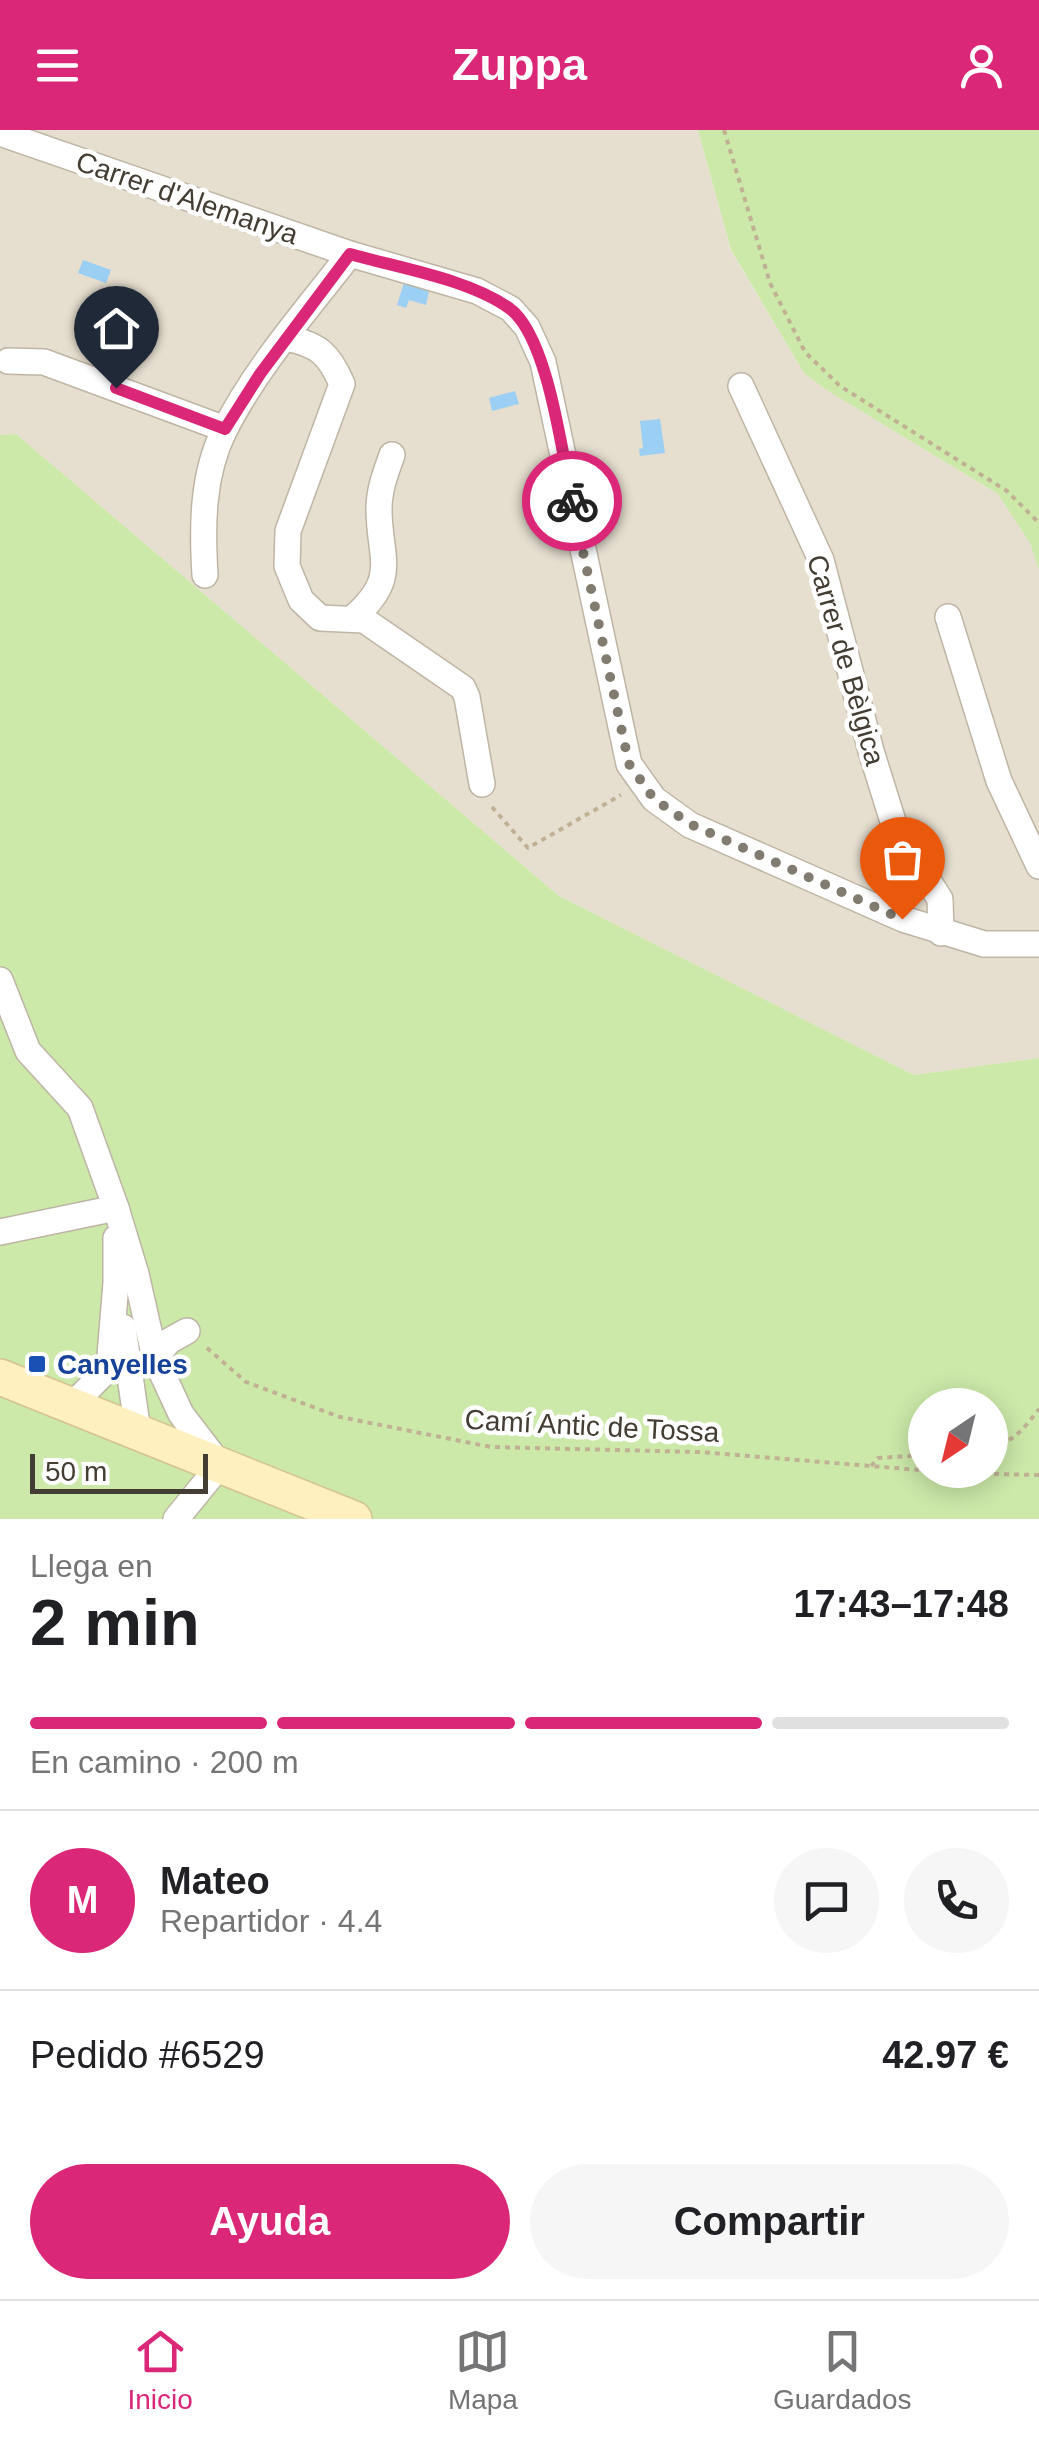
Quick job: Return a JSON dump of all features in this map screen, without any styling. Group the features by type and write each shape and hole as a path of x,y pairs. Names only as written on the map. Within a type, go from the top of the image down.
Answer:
{"main road":[{"path":"0,1377 354,1519"}],"street":[{"name":"Carrer d'Alemanya","path":"0,133 350,254 477,290 511,309 527,327 542,362 629,764 654,799 690,824 902,919 984,944 1039,944"},
{"path":"205,575 202,524 211,470 225,429 350,254"},
{"path":"287,338 311,343 332,362 342,384 288,531 287,566 301,600 320,618 364,620 463,688 482,784"},
{"path":"8,361 44,362 225,429"},
{"name":"Carrer de Bèlgica","path":"742,386 821,560 896,831 940,899 942,933"},
{"path":"353,618 378,589 386,571 379,510 382,483 392,454"},
{"path":"948,617 999,781 1039,866"},
{"path":"0,980 28,1051 80,1108 136,1274 154,1358 181,1414 220,1465 176,1519"},
{"path":"0,1232 116,1208"},
{"path":"72,1405 109,1368 116,1283 116,1208"},
{"path":"116,1283 138,1432"},
{"path":"154,1358 169,1340 187,1331"}],"path":[{"path":"724,130 770,282 805,352 840,386 1007,491 1039,523"},
{"path":"482,784 480,793 528,848 643,783"},
{"name":"Camí Antic de Tossa","path":"187,1331 246,1382 359,1420 492,1446 700,1452 956,1474 1039,1476"},
{"path":"1008,1441 1021,1432 1039,1409"},
{"path":"872,1466 878,1458 908,1456"}],"shaded area":[{"path":"0,130 698,130 731,251 804,373 998,494 1030,543 1039,570 1039,1058 914,1075 559,896 16,434 0,435"}],"green space":[{"path":"698,130 1039,130 1039,570 1030,543 998,494 804,373 731,250"},
{"path":"16,434 559,896 914,1075 1039,1058 1039,1519 0,1519 0,435"}],"water":[{"path":"83,260 111,270 106,283 78,273"},
{"path":"404,283 429,291 426,305 409,300 406,308 397,305"},
{"path":"515,391 519,404 492,411 489,398"},
{"path":"660,419 665,453 640,456 640,421"}],"way so far":[{"path":"572,501 629,764 654,799 690,824 902,919"}],"place":[{"name":"Canyelles","path":"37,1364"}],"route":[{"path":"116,388 225,429 260,374 350,254 477,290 511,309 527,327 542,362 572,501"}]}
